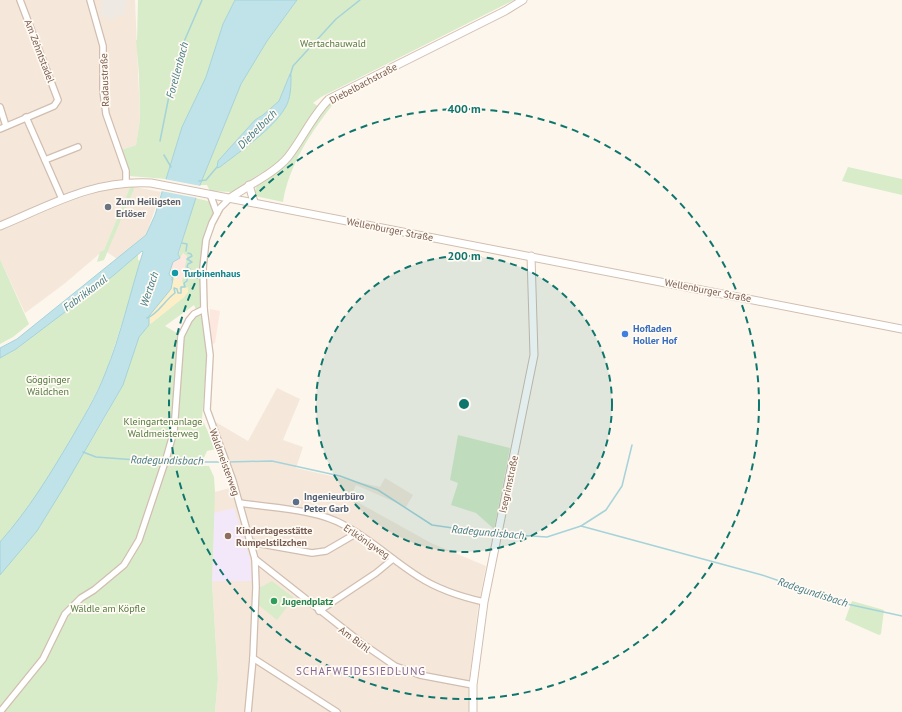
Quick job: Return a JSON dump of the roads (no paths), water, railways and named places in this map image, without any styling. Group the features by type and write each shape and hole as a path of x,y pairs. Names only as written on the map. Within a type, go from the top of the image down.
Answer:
{"street":[{"name":"Am Zehntstadel","path":"20,0 58,97 58,102 54,106 26,117"},
{"name":"Radaustraße","path":"90,0 103,46 103,91 106,114 126,171 126,182"},
{"name":"Diebelbachstraße","path":"230,198 287,158 299,142 312,119 330,99 505,11 523,0"},
{"path":"0,107 3,128 26,117 62,199"},
{"path":"45,160 78,148"},
{"name":"Wellenburger Straße","path":"0,226 93,187 126,182 158,184 902,328"},
{"path":"249,185 254,202"},
{"path":"210,194 217,213"},
{"name":"Waldmeisterweg","path":"230,198 217,213 206,240 203,268 204,309 210,355 207,410 240,503 254,559 256,588 253,658 248,712"},
{"name":"Isegrimstraße","path":"473,712 473,684 484,602 534,355 531,256"},
{"path":"0,712 43,659 65,614 81,598 94,590 124,565 139,540 166,462 174,431 182,336 189,320 194,314 204,309"},
{"name":"Erlkönigweg","path":"240,503 316,515 344,525 393,559 433,584 448,591 484,602"},
{"path":"250,542 312,553 321,553 357,533"},
{"name":"Am Bühl","path":"254,559 363,644 401,669 420,675 473,684"},
{"path":"319,611 376,573 393,559"},
{"path":"253,658 337,712"}],"water":[{"path":"235,0 297,0 267,41 241,84 200,185 178,254 180,258 173,262 169,274 173,279 171,289 149,316 149,325 139,337 123,385 37,531 0,575 0,542 47,479 85,415 101,383 116,344 143,252 142,251 114,275 16,349 0,358 0,348 17,339 146,235 155,215 182,127 206,77 223,24"},
{"path":"290,74 290,96 280,116 255,140 217,168 218,161 255,120 279,101"}],"waterway":[{"name":"Forellenbach","path":"160,141 171,86 183,44 202,0"},
{"name":"Diebelbach","path":"290,76 293,66 336,19 360,0"},
{"name":"Forellenbach","path":"164,155 171,167"},
{"name":"Diebelbach","path":"199,181 206,180 217,167"},
{"path":"182,243 187,244 186,251"},
{"path":"147,318 155,313 175,293 174,288 177,289 178,293 181,293 181,287 185,287 184,283 187,281 187,272 190,269 187,267 188,264 192,262 187,259 192,256 188,253"},
{"path":"172,280 174,274"},
{"path":"581,526 606,510 622,486 632,445"},
{"name":"Radegundisbach","path":"83,452 96,457 164,462"},
{"name":"Radegundisbach","path":"228,462 272,461 340,476 378,490 432,525 495,534"},
{"name":"Radegundisbach","path":"168,462 224,462"},
{"name":"Radegundisbach","path":"500,534 547,537 581,526 762,575 847,604 902,616"}],"place":[{"name":"Zum Heiligsten Erlöser","path":"108,207"},
{"name":"Turbinenhaus","path":"175,273"},
{"name":"Hofladen Holler Hof","path":"625,334"},
{"name":"Ingenieurbüro Peter Garb","path":"296,502"},
{"name":"Kindertagesstätte Rumpelstilzchen","path":"228,536"},
{"name":"Jugendplatz","path":"274,601"}],"district":[{"name":"SCHAFWEIDESIEDLUNG","path":"361,671"}],"park label":[{"name":"Wertachauwald","path":"333,43"},
{"name":"Gögginger Wäldchen","path":"48,384"},
{"name":"Kleingartenanlage Waldmeisterweg","path":"163,426"},
{"name":"Wäldle am Köpfle","path":"108,608"}],"water label":[{"name":"Wertach","path":"149,289"},
{"name":"Fabrikkanal","path":"85,293"}]}
